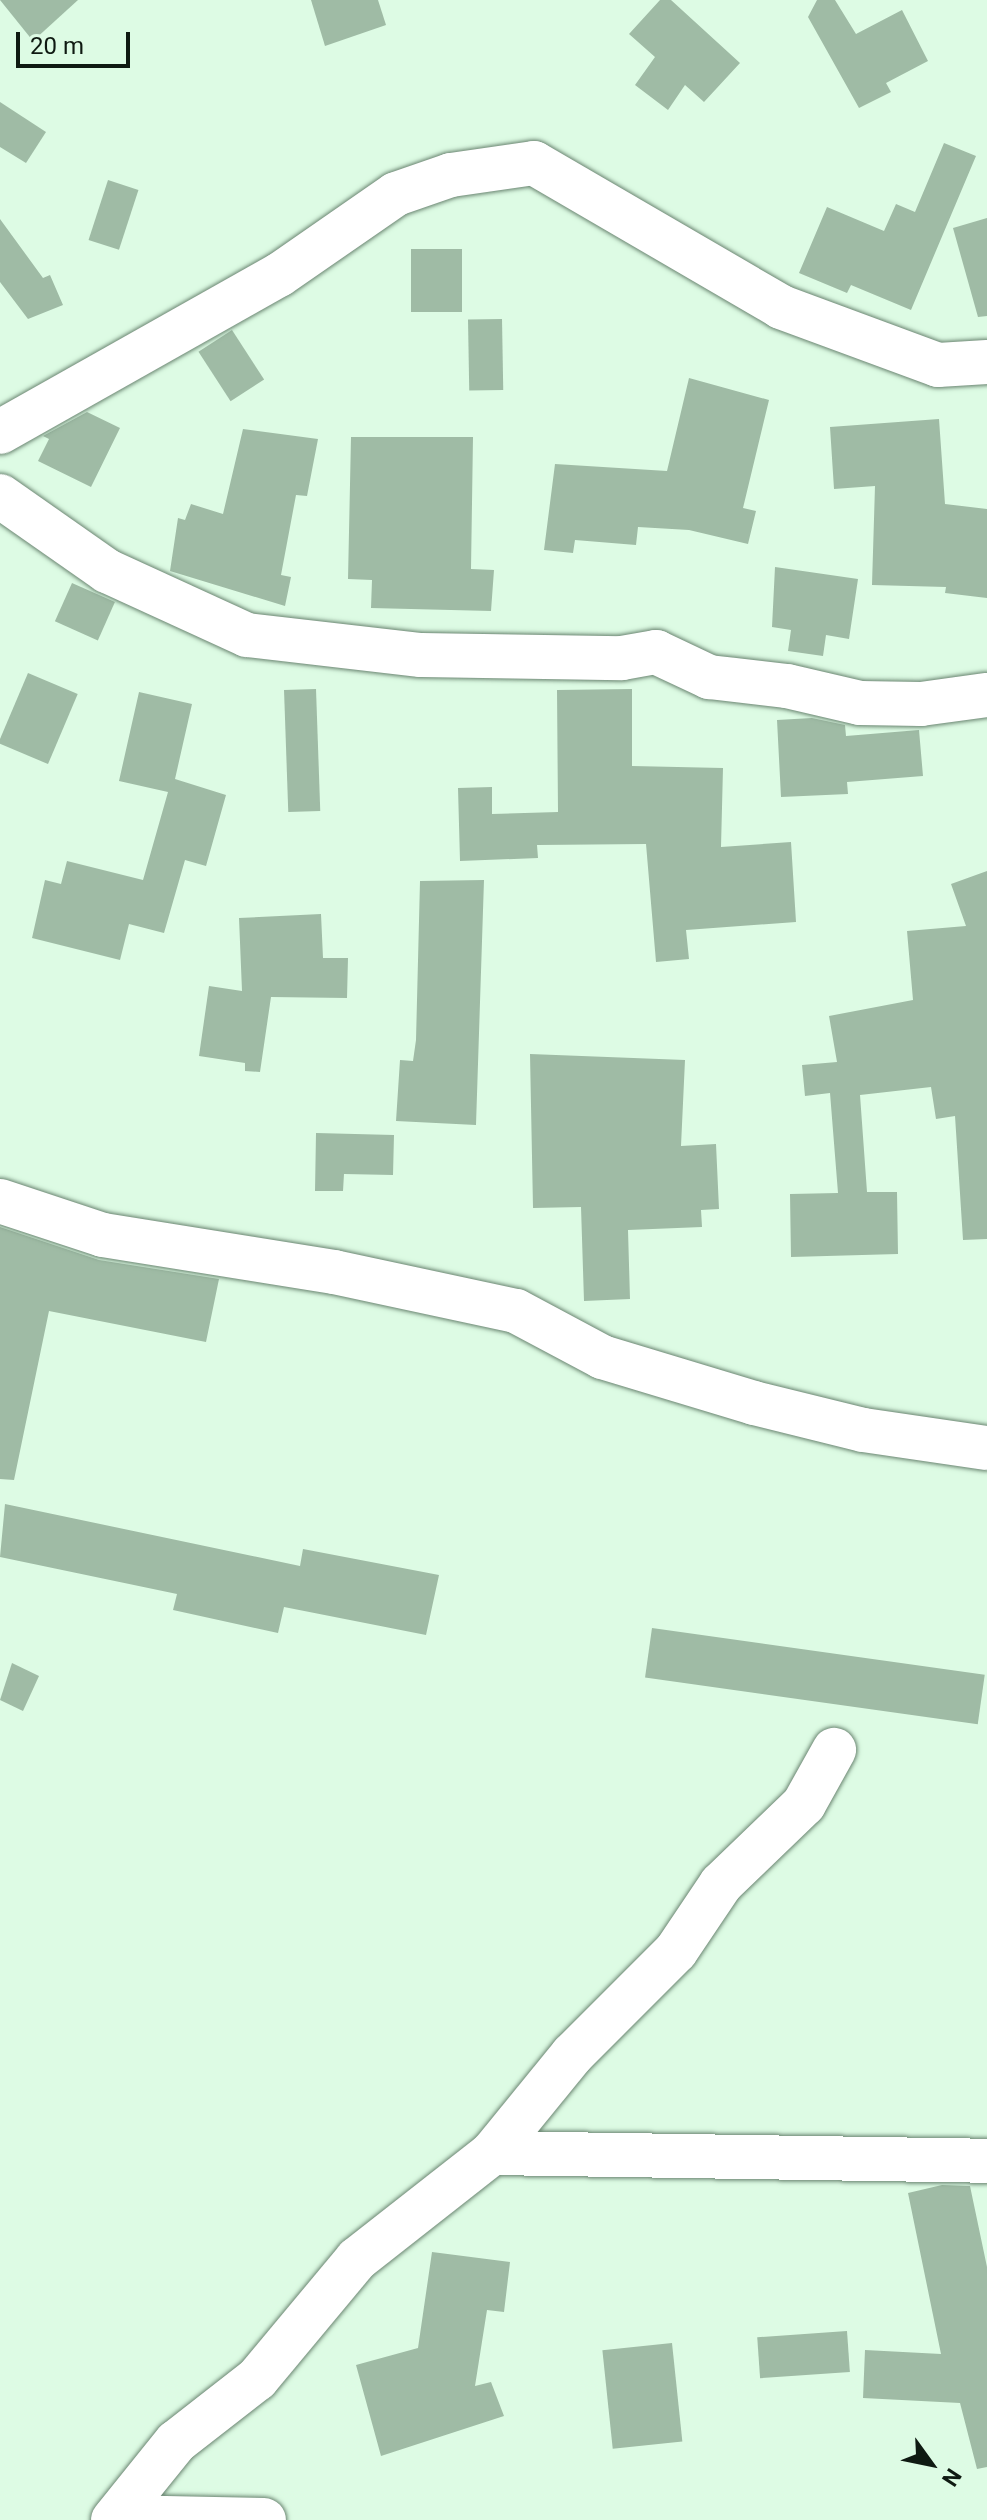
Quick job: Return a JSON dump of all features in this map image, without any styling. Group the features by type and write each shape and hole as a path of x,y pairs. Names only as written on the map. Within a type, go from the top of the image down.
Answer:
{"street":[{"path":"0,432 279,275 396,194 451,175 534,163 781,307 938,365 987,362"},
{"path":"0,496 107,571 247,635 421,655 622,658 656,652 709,677 787,686 860,703 921,704 987,695"},
{"path":"0,1201 103,1235 334,1272 516,1311 602,1357 754,1403 863,1430 987,1448"},
{"path":"114,2518 176,2442 257,2379 357,2259 492,2153 572,2055 676,1951 721,1884 804,1804 834,1750"},
{"path":"492,2153 987,2161"},
{"path":"114,2518 264,2520"}],"building":[{"path":"0,0 78,0 33,41"},
{"path":"311,0 378,0 386,25 325,46"},
{"path":"660,0 671,0 740,63 704,102 685,85 668,110 635,85 655,57 629,34"},
{"path":"817,0 835,0 856,34 902,10 928,61 886,83 891,92 859,108 808,17"},
{"path":"0,102 46,132 26,163 0,147"},
{"path":"944,143 976,156 911,310 851,285 847,293 799,273 827,207 884,231 896,204 915,212"},
{"path":"108,180 138,190 119,250 89,240"},
{"path":"987,218 987,316 978,317 953,228"},
{"path":"0,219 43,278 50,275 63,305 28,319 0,282"},
{"path":"411,249 462,249 462,312 411,312"},
{"path":"502,319 503,390 469,391 468,320"},
{"path":"232,330 264,379 231,401 198,352"},
{"path":"689,378 769,400 743,508 756,511 748,544 689,530 638,527 636,545 575,540 573,553 544,550 555,464 667,471"},
{"path":"87,412 120,428 91,487 38,461 49,439 43,436"},
{"path":"939,419 945,504 987,509 987,598 945,593 946,587 872,585 875,486 834,489 830,427"},
{"path":"243,429 318,439 307,496 296,495 281,575 291,577 285,606 170,571 178,518 185,520 191,504 223,514"},
{"path":"351,437 473,437 471,569 494,570 491,611 371,608 372,580 348,579"},
{"path":"775,567 858,579 849,639 826,635 823,656 788,651 791,630 772,627"},
{"path":"72,583 115,602 98,640 55,621"},
{"path":"28,673 78,694 48,764 0,744"},
{"path":"316,689 320,811 288,812 284,690"},
{"path":"632,689 632,766 723,768 721,847 791,842 796,922 686,930 689,959 656,962 646,844 537,845 538,858 460,861 458,788 492,787 492,814 558,812 557,690"},
{"path":"139,692 192,704 175,779 226,795 206,866 185,860 164,933 129,924 120,960 32,938 45,880 61,884 67,861 143,880 168,792 119,781"},
{"path":"812,718 845,725 846,736 919,730 923,776 847,782 848,794 781,797 777,720"},
{"path":"987,871 987,1239 963,1240 955,1116 936,1119 931,1087 860,1095 867,1192 897,1192 898,1254 791,1257 790,1194 838,1193 830,1093 805,1096 802,1065 837,1062 829,1016 913,1000 907,931 966,926 951,884"},
{"path":"484,880 476,1125 396,1121 400,1060 413,1061 416,1040 420,881"},
{"path":"321,914 323,958 348,958 347,998 271,997 260,1072 245,1071 245,1063 199,1056 209,986 242,991 239,918"},
{"path":"530,1054 685,1060 681,1146 716,1144 719,1209 701,1210 702,1227 628,1230 630,1299 584,1301 581,1207 533,1208"},
{"path":"316,1133 394,1135 393,1175 344,1174 343,1191 315,1191"},
{"path":"0,1227 99,1260 219,1279 206,1342 49,1311 14,1480 0,1479"},
{"path":"5,1504 300,1566 303,1549 439,1575 426,1635 284,1607 278,1633 173,1610 177,1594 0,1557"},
{"path":"652,1628 985,1675 978,1724 645,1678"},
{"path":"12,1663 39,1676 23,1711 0,1700"},
{"path":"942,2185 970,2186 987,2267 987,2467 977,2469 960,2403 863,2398 865,2350 941,2354 908,2193"},
{"path":"432,2252 510,2262 504,2312 487,2310 475,2386 491,2382 504,2416 381,2456 356,2365 418,2348"},
{"path":"847,2331 850,2372 760,2378 757,2337"},
{"path":"672,2343 682,2441 613,2449 602,2350"}]}
